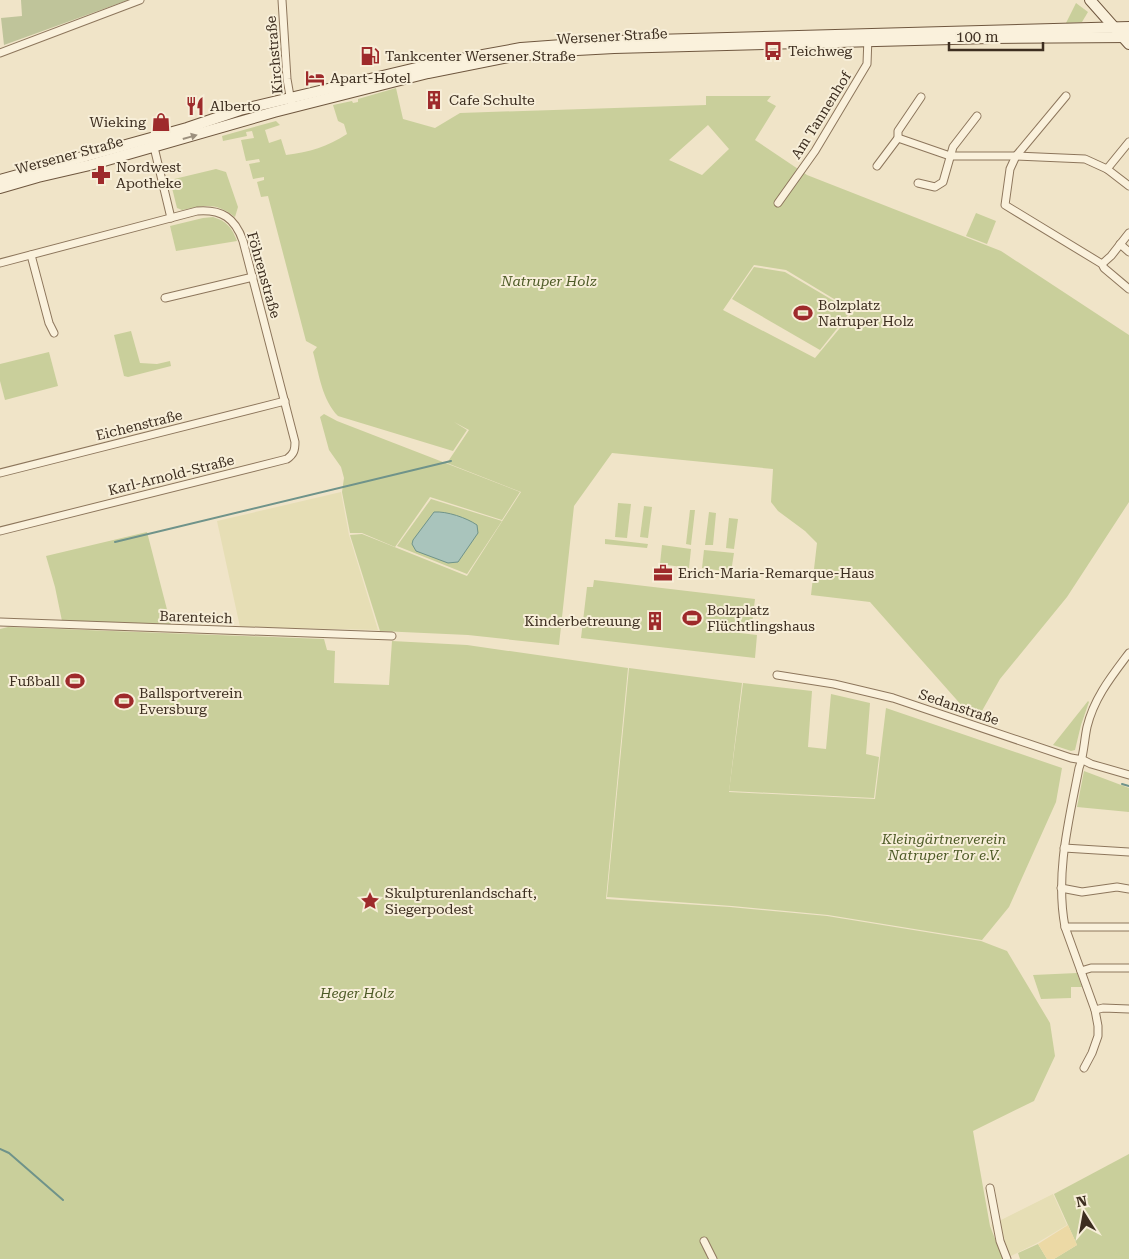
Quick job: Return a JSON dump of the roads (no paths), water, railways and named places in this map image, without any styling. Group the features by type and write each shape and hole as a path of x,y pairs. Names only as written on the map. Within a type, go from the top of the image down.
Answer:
{"main road":[{"path":"1090,0 1127,39"},
{"name":"Wersener Straße","path":"0,180 153,142 292,102 508,57 540,53 624,48 1129,27"},
{"name":"Wersener Straße","path":"868,38 1127,39"},
{"name":"Wersener Straße","path":"0,188 90,165 153,142"}],"street":[{"path":"0,52 140,0"},
{"name":"Kirchstraße","path":"282,0 287,79 292,102"},
{"name":"Am Tannenhof","path":"778,203 816,151 867,64 868,38"},
{"path":"1066,96 1016,156 1010,169 1006,205 1102,264 1129,290"},
{"path":"877,166 898,138 898,131 921,97"},
{"path":"918,183 935,187 944,182 953,147 977,116"},
{"path":"898,138 950,156 1084,158 1107,169 1129,186"},
{"path":"153,142 171,218"},
{"path":"1107,169 1129,142"},
{"name":"Föhrenstraße","path":"0,263 198,211 208,210 217,212 231,220 240,233 285,401"},
{"path":"1102,264 1111,256 1129,233"},
{"path":"1120,244 1129,252"},
{"path":"31,254 48,319 54,333"},
{"path":"165,298 252,277"},
{"name":"Eichenstraße","path":"0,473 285,401"},
{"name":"Karl-Arnold-Straße","path":"0,531 287,459 293,454 295,442 285,401"},
{"name":"Barenteich","path":"0,622 392,636"},
{"path":"1084,1068 1098,1036 1098,1026 1095,1010 1065,927 1062,913 1061,888 1064,848 1079,768 1083,760 1087,728 1098,696 1129,653"},
{"name":"Sedanstraße","path":"777,675 834,684 894,698 1063,755 1129,775"},
{"path":"1064,848 1129,852"},
{"path":"1061,888 1082,892 1117,887 1129,888"},
{"path":"1065,927 1129,927"},
{"path":"1080,971 1090,968 1129,968"},
{"path":"1095,1010 1103,1008 1129,1009"},
{"path":"990,1188 1000,1241 1007,1259"},
{"path":"704,1241 714,1259"}],"water":[{"path":"434,512 457,516 477,525 478,533 458,562 448,563 416,551 412,544"}],"waterway":[{"path":"115,542 451,461"},
{"path":"1122,784 1129,786"},
{"path":"0,1149 9,1153 63,1200"}],"place":[{"name":"Teichweg","path":"773,51"},
{"name":"Tankcenter Wersener Straße","path":"370,56"},
{"name":"Apart-Hotel","path":"315,78"},
{"name":"Cafe Schulte","path":"434,100"},
{"name":"Alberto","path":"195,106"},
{"name":"Wieking","path":"161,122"},
{"name":"Nordwest Apotheke","path":"101,175"},
{"name":"Bolzplatz Natruper Holz","path":"803,313"},
{"name":"Erich-Maria-Remarque-Haus","path":"663,573"},
{"name":"Bolzplatz Flüchtlingshaus","path":"692,618"},
{"name":"Kinderbetreuung","path":"655,621"},
{"name":"Fußball","path":"75,681"},
{"name":"Ballsportverein Eversburg","path":"124,701"},
{"name":"Skulpturenlandschaft, Siegerpodest","path":"370,901"}],"park label":[{"name":"Natruper Holz","path":"549,281"},
{"name":"Kleingärtnerverein Natruper Tor e.V.","path":"944,848"},
{"name":"Heger Holz","path":"357,993"}]}
